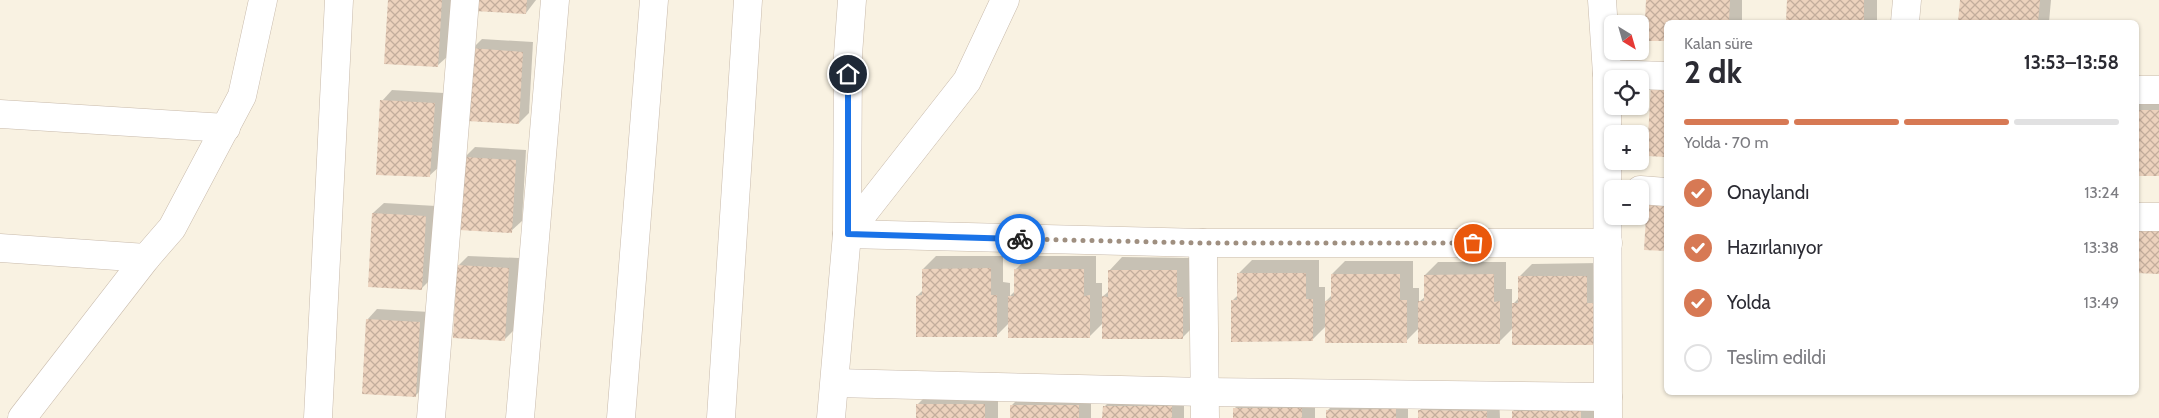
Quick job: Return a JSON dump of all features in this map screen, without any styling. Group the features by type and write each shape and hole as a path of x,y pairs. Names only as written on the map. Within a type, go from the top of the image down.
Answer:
{"street":[{"path":"22,418 146,258 172,228 242,96 263,0"},
{"path":"318,418 339,0"},
{"path":"431,418 465,0"},
{"path":"520,418 555,0"},
{"path":"621,418 654,0"},
{"path":"721,418 748,0"},
{"path":"831,418 848,234 848,54 852,0"},
{"path":"848,234 967,81 1005,0"},
{"path":"1602,0 1607,70"},
{"path":"1905,20 1906,0"},
{"path":"1649,75 1664,76"},
{"path":"2139,90 2159,90"},
{"path":"0,114 226,128"},
{"path":"1611,115 1616,180"},
{"path":"1649,191 1664,192"},
{"path":"2139,217 2159,217"},
{"path":"834,383 1205,405 1608,407 1608,243 1611,225"},
{"path":"848,234 1203,243 1608,243"},
{"path":"1203,243 1205,405"},
{"path":"0,248 146,258"}],"building":[{"path":"388,0 442,0 438,67 384,64"},
{"path":"474,0 527,0 526,14 474,11"},
{"path":"1646,0 1730,0 1729,20 1664,20 1664,41 1649,41 1649,15 1645,15"},
{"path":"1787,0 1864,0 1864,20 1786,20"},
{"path":"1960,0 2040,0 2038,20 1958,20"},
{"path":"471,48 523,52 519,124 467,121"},
{"path":"1651,83 1664,83 1664,157 1649,156"},
{"path":"380,100 435,103 430,177 376,175"},
{"path":"2139,110 2159,110 2159,176 2139,176"},
{"path":"464,157 516,160 512,233 459,230"},
{"path":"1649,199 1664,199 1664,251 1644,250 1645,225 1649,225"},
{"path":"372,213 426,216 422,290 368,287"},
{"path":"2139,221 2159,222 2159,274 2139,273"},
{"path":"457,265 509,268 505,341 453,338"},
{"path":"991,268 991,295 997,295 997,337 916,337 916,296 922,295 922,269"},
{"path":"1014,269 1084,269 1084,296 1090,295 1090,338 1008,338 1008,296 1014,296"},
{"path":"1108,270 1177,270 1177,297 1183,297 1183,339 1102,339 1102,296 1108,297"},
{"path":"1237,273 1306,273 1306,299 1313,299 1313,341 1231,342 1231,300 1237,300"},
{"path":"1331,274 1400,274 1400,300 1407,300 1407,343 1325,343 1325,301 1331,300"},
{"path":"1494,274 1494,302 1500,301 1500,344 1418,344 1418,301 1424,301 1424,275"},
{"path":"1518,276 1587,276 1587,303 1594,303 1593,345 1512,345 1512,303 1518,303"},
{"path":"366,319 420,322 416,397 362,394"},
{"path":"916,404 985,404 985,418 916,418"},
{"path":"1010,405 1079,405 1079,418 1010,418"},
{"path":"1103,406 1172,406 1172,418 1102,418"},
{"path":"1233,408 1302,408 1302,418 1233,418"},
{"path":"1396,409 1396,418 1326,418 1326,410"},
{"path":"1418,410 1487,411 1487,418 1418,418"},
{"path":"1512,411 1581,411 1581,418 1512,418"}],"way so far":[{"path":"1020,239 1203,243 1473,243"}],"route":[{"path":"848,74 848,234 1020,239"}]}
